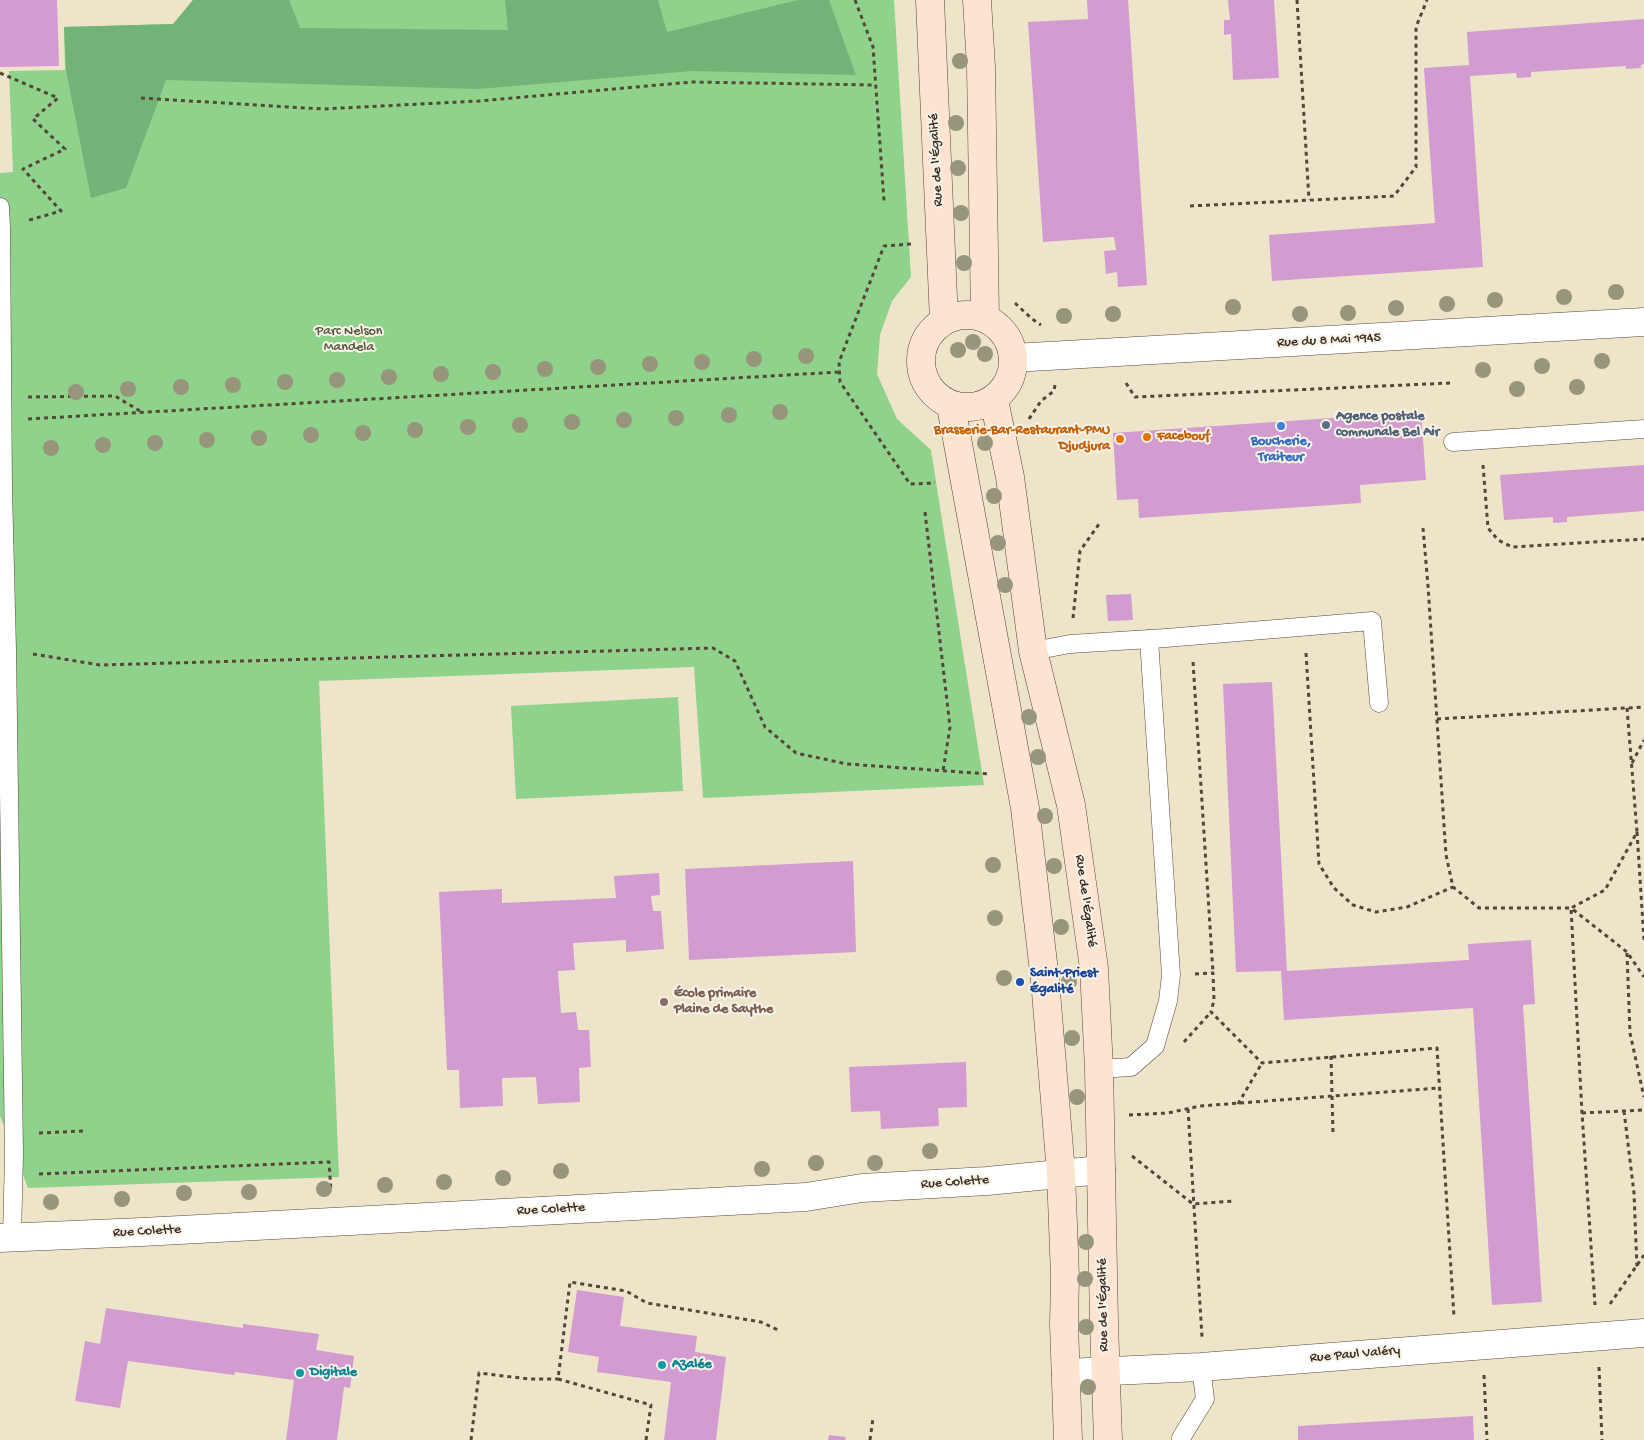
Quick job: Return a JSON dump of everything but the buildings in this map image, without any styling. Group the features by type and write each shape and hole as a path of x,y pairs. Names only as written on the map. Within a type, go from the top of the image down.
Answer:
{"street":[{"name":"Rue de l'Égalité","path":"930,0 944,321"},
{"path":"977,0 981,67 985,318"},
{"path":"971,315 985,318 1005,334 1011,346 1014,358 1013,370 1009,381 1003,392 994,400 980,406 966,408 951,406 938,398 928,387 922,373 920,358 924,343 932,330 944,321 957,316 971,315"},
{"name":"Rue du 8 Mai 1945","path":"1014,358 1644,322"},
{"name":"Rue de l'Égalité","path":"994,400 1010,477 1033,652 1071,805 1094,968 1099,1070 1108,1440"},
{"path":"951,406 1020,776 1045,980 1061,1173 1068,1440"},
{"name":"Rue Colette","path":"6,1238 806,1197 862,1188 987,1181 1061,1173 1101,1163"},
{"name":"Rue Paul Valéry","path":"1066,1373 1201,1367 1644,1333"}],"lane":[{"path":"0,207 2,228 3,421 14,1134 14,1180 6,1238"},
{"path":"1453,442 1644,429"},
{"path":"1033,652 1070,644 1372,621 1378,704"},
{"path":"1099,1070 1131,1067 1155,1046 1168,1001 1171,975 1149,639"},
{"path":"1181,1440 1205,1399 1201,1367"}],"path":[{"path":"855,0 873,47 884,201"},
{"path":"1297,0 1309,200"},
{"path":"1190,206 1394,196 1416,167 1416,27 1427,0"},
{"path":"0,73 58,98 33,119 65,149 23,169 61,211 2,228"},
{"path":"141,98 323,110 479,101 692,82 875,85"},
{"path":"941,242 884,246 838,362 840,382 910,484 966,482"},
{"path":"3,421 839,372"},
{"path":"1125,381 1135,397 1450,383"},
{"path":"3,398 115,396 141,412"},
{"path":"1481,440 1488,528 1498,540 1512,547 1644,539"},
{"path":"925,512 950,727 942,771"},
{"path":"1070,644 1080,551 1099,524"},
{"path":"1422,528 1428,586 1446,855 1453,887 1480,908 1571,908 1605,890 1636,832"},
{"path":"1304,627 1319,864 1334,888 1354,905 1376,912 1407,907 1453,887"},
{"path":"1192,636 1213,973 1214,1000 1211,1012 1262,1063"},
{"path":"7,650 100,665 713,648 735,661 765,727 796,753 847,764 1020,776"},
{"path":"1437,719 1644,707"},
{"path":"1627,708 1644,940"},
{"path":"1631,764 1644,740"},
{"path":"1571,908 1627,952 1644,977"},
{"path":"1571,908 1582,1113 1598,1337 1602,1440"},
{"path":"1627,952 1630,1033 1644,1097"},
{"path":"1171,975 1213,973"},
{"path":"1262,1063 1437,1048 1454,1318"},
{"path":"1331,1056 1333,1134"},
{"path":"1238,1104 1262,1063"},
{"path":"1100,1114 1168,1113 1200,1106 1439,1088"},
{"path":"1188,1109 1202,1337"},
{"path":"1582,1113 1644,1110"},
{"path":"1624,1111 1634,1193 1636,1268"},
{"path":"14,1134 83,1131"},
{"path":"1101,1163 1132,1156 1193,1204 1234,1201"},
{"path":"14,1180 34,1174 329,1162 332,1222"},
{"path":"1608,1307 1644,1255"},
{"path":"558,1379 570,1282 626,1291 647,1303 761,1322 778,1330"},
{"path":"471,1440 479,1373 529,1379 558,1379 651,1405 646,1440"},
{"path":"1484,1375 1486,1440"},
{"path":"870,1440 873,1418"}],"green space":[{"name":"Parc Nelson Mandela","path":"193,0 894,0 911,277 892,301 880,335 877,374 897,419 931,450 984,785 703,798 694,667 319,681 339,1177 28,1188 0,1116 0,173 13,172 9,71 65,70 64,27 173,24"},
{"path":"193,0 289,0 300,28 508,30 505,0 658,0 667,32 798,0 829,0 856,75 692,71 478,89 166,80 126,188 91,198 66,70 64,27 173,24"},
{"path":"678,697 683,791 516,799 511,706"}],"place":[{"name":"Agence postale communale Bel Air","path":"1326,425"},
{"name":"Boucherie, Traiteur","path":"1281,426"},
{"name":"Facebouf","path":"1147,437"},
{"name":"Brasserie-Bar-Restaurant-PMU Djudjura","path":"1120,439"},
{"name":"Saint-Priest Égalité","path":"1020,982"},
{"name":"École primaire Plaine de Saythe","path":"664,1002"},
{"name":"Azalée","path":"662,1365"},
{"name":"Digitale","path":"300,1373"}]}
